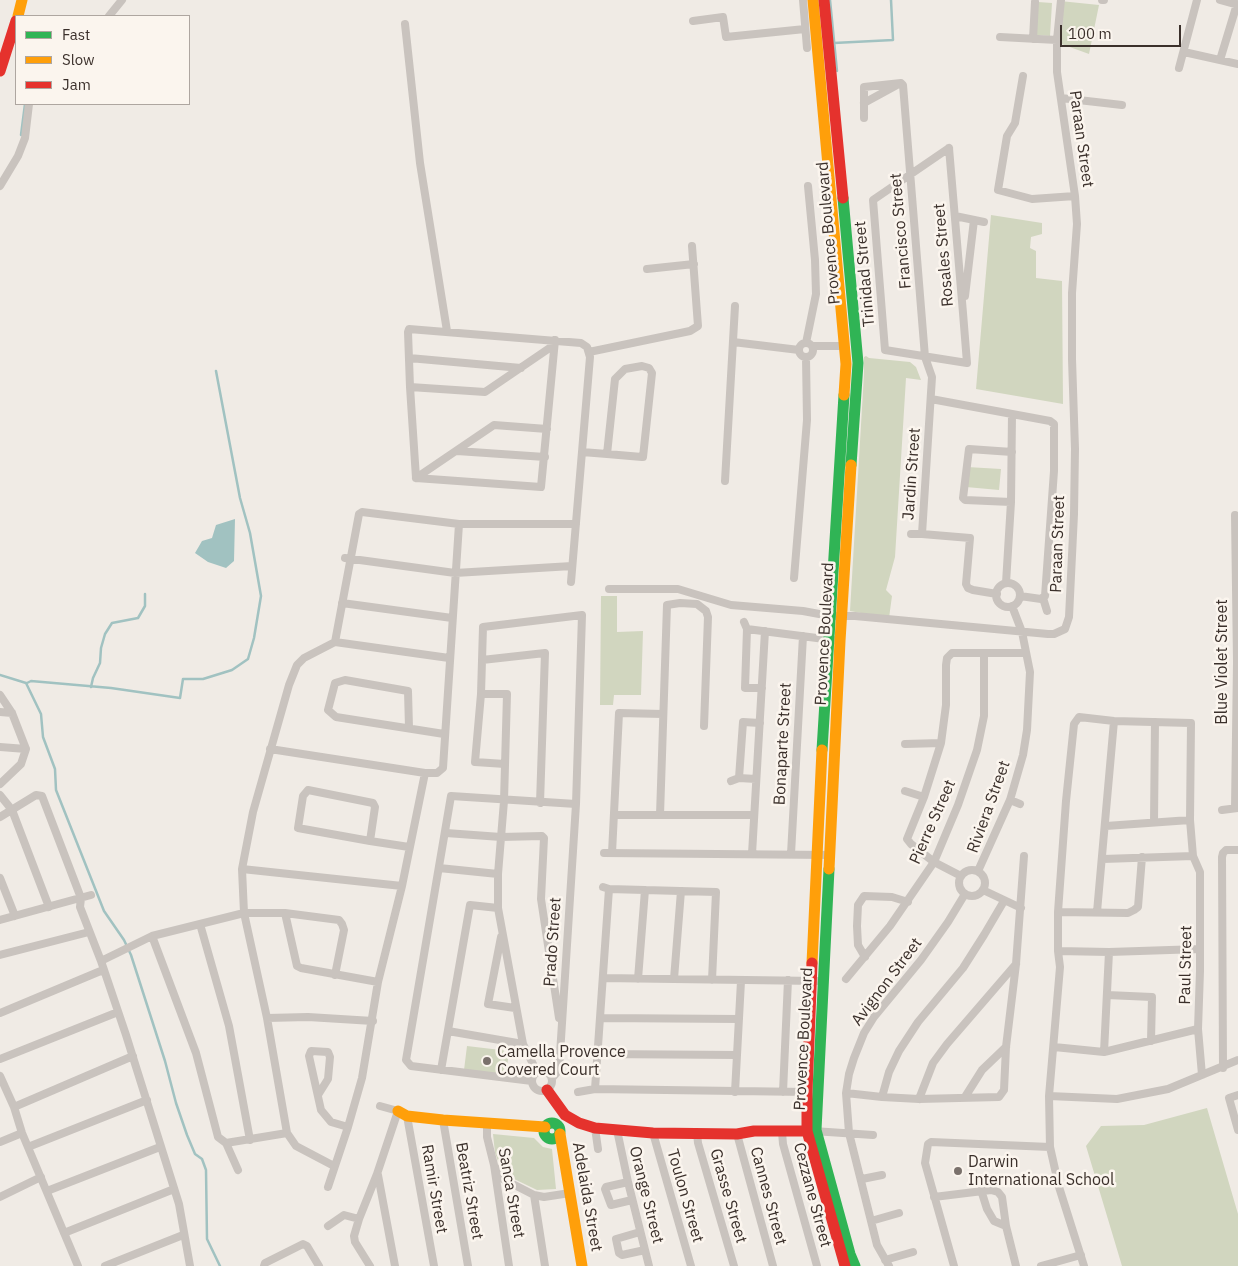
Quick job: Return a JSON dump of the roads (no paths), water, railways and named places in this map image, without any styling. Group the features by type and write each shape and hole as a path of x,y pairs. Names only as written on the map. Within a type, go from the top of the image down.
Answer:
{"street":[{"path":"18,15 22,0"},
{"path":"110,15 122,0"},
{"path":"803,0 807,48"},
{"name":"Provence Boulevard","path":"813,0 845,346 852,364"},
{"name":"Provence Boulevard","path":"824,0 852,364 834,640 812,1131 855,1266"},
{"name":"Paraan Street","path":"609,589 660,588 678,590 731,605 803,611 836,616 855,616 919,624 1054,634 1065,629 1069,617 1076,449 1072,359 1072,293 1077,224 1075,196 1056,72 1060,0"},
{"path":"1179,68 1196,0"},
{"path":"1220,0 1238,4 1220,60"},
{"path":"1033,39 1036,2"},
{"path":"693,21 723,17 726,37 805,29"},
{"path":"703,20 704,29"},
{"path":"0,71 15,24"},
{"path":"405,24 420,163 447,331"},
{"path":"1000,37 1057,40"},
{"path":"1184,52 1238,64"},
{"path":"1023,76 1016,124 1007,136 998,190 1032,199 1075,196"},
{"path":"864,118 864,87 901,83"},
{"path":"864,103 901,83"},
{"name":"Francisco Street","path":"901,83 903,85 926,357 932,377"},
{"path":"1061,98 1094,100 1122,105"},
{"path":"0,186 18,156 25,138 29,105"},
{"name":"Rosales Street","path":"910,175 952,147 955,216 963,313 970,364 926,357"},
{"name":"Trinidad Street","path":"885,350 872,200 910,175"},
{"path":"806,358 813,354 809,344 816,294 815,260 808,186"},
{"path":"955,216 984,222"},
{"path":"963,313 974,220"},
{"path":"589,352 690,331 698,326 692,246"},
{"path":"647,269 694,264"},
{"path":"725,481 736,306"},
{"path":"416,478 410,387 409,329 447,331 555,343 581,343 587,347 590,357 571,582"},
{"path":"733,342 799,350"},
{"path":"410,387 485,392 555,343"},
{"path":"416,478 540,487 542,485 545,457 555,343"},
{"path":"806,358 801,356 799,350 801,345 845,346"},
{"path":"876,348 926,357"},
{"path":"409,358 521,368"},
{"path":"794,578 807,420 806,358"},
{"path":"582,452 642,457 644,455 652,373 650,368 642,366 626,369 615,379 607,454"},
{"name":"Jardin Street","path":"932,377 922,534 970,538"},
{"path":"931,400 1050,421 1054,424 1054,470 1045,596 1043,598 1047,611"},
{"path":"1006,583 1012,414"},
{"path":"416,478 494,425 547,428"},
{"path":"1010,502 965,500 963,498 969,449 1012,452"},
{"path":"457,451 545,457"},
{"path":"335,642 348,558 359,514 362,512 459,524 576,524"},
{"name":"Blue Violet Street","path":"1235,515 1237,568 1237,808"},
{"path":"270,749 425,773 437,773 443,768 459,524"},
{"path":"970,528 966,584 968,588 997,594"},
{"path":"911,534 922,534"},
{"path":"348,558 455,573 572,566"},
{"path":"1006,583 1016,586 1020,596 1016,604 1012,606 1000,603 997,594 1000,587 1006,583"},
{"path":"1020,596 1043,598"},
{"path":"342,603 452,618"},
{"path":"660,815 667,605 680,603 697,604 706,611 709,624 704,726"},
{"name":"Riviera Street","path":"978,871 1010,800 1023,755 1027,730 1030,672 1022,632 1012,606"},
{"name":"Prado Street","path":"482,660 482,627 582,615 576,804 559,1070 552,1078"},
{"path":"762,688 740,688 746,626 765,631 834,640"},
{"path":"752,854 765,631"},
{"name":"Bonaparte Street","path":"791,854 803,636"},
{"path":"334,1166 296,1146 287,1133 267,1018 244,913 242,869 252,812 289,685 297,665 304,658 335,642 449,658"},
{"path":"505,764 475,762 482,660 545,653 540,803"},
{"path":"961,876 934,862 907,839 924,797 941,743 946,706 947,658 952,653 1026,653"},
{"name":"Pierre Street","path":"846,978 908,902 934,862 978,750 984,716 984,653"},
{"path":"1030,672 1040,672"},
{"path":"409,728 408,691 345,680 335,684 328,710 336,717 444,734"},
{"path":"481,694 507,694 498,908 501,933 523,1044 537,1072"},
{"path":"0,695 12,713 26,749 21,764 0,784"},
{"path":"0,712 12,713"},
{"path":"612,853 618,713 663,714"},
{"path":"1084,1266 1059,1187 1050,1147 1049,1096 1060,968 1058,912 1066,801 1074,724 1079,717 1114,721 1155,722 1154,822"},
{"path":"1096,912 1106,826 1114,721"},
{"path":"756,780 735,780 743,722 760,723"},
{"name":"Paul Street","path":"1155,722 1191,723 1190,820 1193,856 1200,872 1198,1029 1202,1075"},
{"path":"905,744 941,743"},
{"path":"0,747 26,749"},
{"path":"328,1187 362,1078 373,1022 378,982 402,886 425,773"},
{"path":"370,841 376,807 373,803 308,790 303,796 298,828 370,841 409,847"},
{"path":"905,790 924,797"},
{"path":"0,794 12,810 49,907"},
{"path":"0,817 36,795 42,796 81,898 80,907 101,961 147,1100 179,1204 190,1266"},
{"path":"532,1081 411,1066 406,1060 451,796 504,801 576,804"},
{"path":"1010,800 1020,804"},
{"path":"1222,810 1237,808"},
{"path":"614,815 754,815"},
{"path":"1106,826 1190,820"},
{"path":"446,833 501,837 542,836 544,838 541,899 561,1032"},
{"path":"1223,1068 1222,857 1226,850 1238,850"},
{"path":"604,853 823,855"},
{"path":"846,1093 919,1099 965,1097 986,1099 999,1097 1004,1090 1006,1047 1016,964 1024,856"},
{"path":"1102,859 1193,856"},
{"path":"1058,912 1128,913 1138,907 1142,857"},
{"path":"439,868 498,874"},
{"path":"242,869 402,886"},
{"path":"967,871 978,871 985,879 983,890 975,896 965,894 959,885 961,876 967,871"},
{"path":"0,878 16,916"},
{"path":"595,1089 603,978 606,888 716,892 712,980"},
{"path":"638,979 645,890"},
{"path":"983,890 1021,908"},
{"path":"674,980 681,891"},
{"name":"Avignon Street","path":"887,1263 878,1245 849,1134 846,1093 854,1058 864,1033 893,992 927,952 965,894"},
{"path":"0,920 91,895"},
{"path":"865,957 858,945 857,926 858,905 864,896 892,896 908,902"},
{"path":"882,1097 889,1072 899,1051 918,1022 963,968 1004,900"},
{"path":"441,1070 470,905 498,908"},
{"path":"101,961 152,936 244,913 285,913 339,920 344,930 335,974"},
{"path":"285,913 296,966 378,982"},
{"path":"200,924 229,1026 250,1140"},
{"path":"0,955 89,932"},
{"path":"501,933 488,1004 515,1008"},
{"path":"152,936 196,1053 218,1137 226,1143 238,1170"},
{"path":"1058,951 1109,952 1200,949"},
{"path":"1104,1052 1109,952"},
{"path":"919,1099 933,1063 946,1044 1016,964"},
{"path":"0,1013 103,970"},
{"path":"603,978 818,981"},
{"path":"783,1092 788,980"},
{"path":"735,1092 741,981"},
{"name":"Provence Boulevard","path":"818,981 807,1092 812,1131 845,1266"},
{"path":"1107,996 1152,997 1151,1040"},
{"path":"0,1059 118,1012"},
{"path":"267,1018 308,1017 373,1022"},
{"path":"600,1018 739,1019"},
{"path":"1054,1047 1104,1052 1198,1029"},
{"path":"448,1031 523,1044"},
{"path":"965,1097 982,1070 1006,1047"},
{"path":"318,1095 328,1079 330,1057 328,1052 311,1051 309,1056 321,1110 331,1122 348,1127"},
{"path":"598,1054 737,1056"},
{"path":"14,1107 133,1056"},
{"path":"1049,1096 1117,1099 1168,1089 1223,1068 1238,1060"},
{"path":"532,1081 537,1072"},
{"path":"532,1081 537,1089 543,1091 552,1085 552,1078 547,1072 537,1072"},
{"path":"0,1076 14,1107 22,1134 78,1266"},
{"path":"578,1092 595,1089 807,1092"},
{"path":"547,1090 565,1116 595,1128 653,1133 737,1134 754,1131 812,1131 873,1135"},
{"path":"1237,1125 1229,1098 1238,1095"},
{"path":"28,1147 147,1100"},
{"path":"380,1106 402,1114 443,1120 545,1127 544,1135 548,1139 554,1139 565,1116"},
{"path":"370,1266 355,1242 354,1236 359,1219 402,1114"},
{"name":"Ramir Street","path":"402,1114 434,1266"},
{"name":"Beatriz Street","path":"443,1120 468,1266"},
{"name":"Sanca Street","path":"487,1124 487,1137 494,1165 509,1266"},
{"path":"595,1128 598,1149"},
{"name":"Adelaida Street","path":"559,1129 582,1266"},
{"name":"Orange Street","path":"617,1130 649,1266"},
{"name":"Cezzane Street","path":"782,1132 783,1144 817,1266"},
{"path":"226,1143 287,1133"},
{"name":"Toulon Street","path":"653,1133 691,1266"},
{"name":"Grasse Street","path":"697,1133 698,1143 734,1266"},
{"path":"0,1142 22,1134"},
{"name":"Cannes Street","path":"737,1134 773,1266"},
{"path":"954,1266 925,1163 928,1144 931,1142 1050,1147"},
{"path":"47,1190 160,1147"},
{"path":"494,1165 503,1179 534,1195 544,1197 570,1193"},
{"path":"377,1174 395,1266"},
{"path":"862,1179 882,1175"},
{"path":"0,1197 41,1177"},
{"path":"628,1182 606,1187 605,1189 610,1205 632,1200"},
{"path":"64,1234 174,1189"},
{"path":"934,1198 981,1190 998,1192 1002,1198 1006,1226 1016,1266"},
{"path":"981,1190 987,1209 994,1221 1006,1226"},
{"path":"534,1195 545,1266"},
{"path":"872,1221 899,1213"},
{"path":"328,1226 344,1215 359,1219"},
{"path":"640,1232 617,1238 619,1253 622,1255 645,1250"},
{"path":"105,1266 184,1235"},
{"path":"264,1266 265,1263 303,1244 307,1246 319,1266"},
{"path":"887,1263 913,1252"},
{"path":"1041,1266 1080,1255"}],"water":[{"path":"235,519 234,561 226,568 208,562 195,553 202,541 212,538 216,525"}],"waterway":[{"path":"830,0 837,71"},
{"path":"834,43 893,40 891,0"},
{"path":"21,135 25,105"},
{"path":"27,683 31,681 111,688 180,698 183,679 203,679 232,670 248,659 254,638 261,596 250,533 240,498 216,371"},
{"path":"91,687 100,663 101,648 105,634 112,623 138,618 145,606 145,594"},
{"path":"0,675 26,683 41,714 43,737 55,769 56,790 104,911 124,940 131,955 187,1135 195,1154 202,1159 206,1170 207,1239 220,1266"}],"place":[{"name":"Camella Provence Covered Court","path":"487,1061"},
{"name":"Darwin International School","path":"958,1171"}]}
